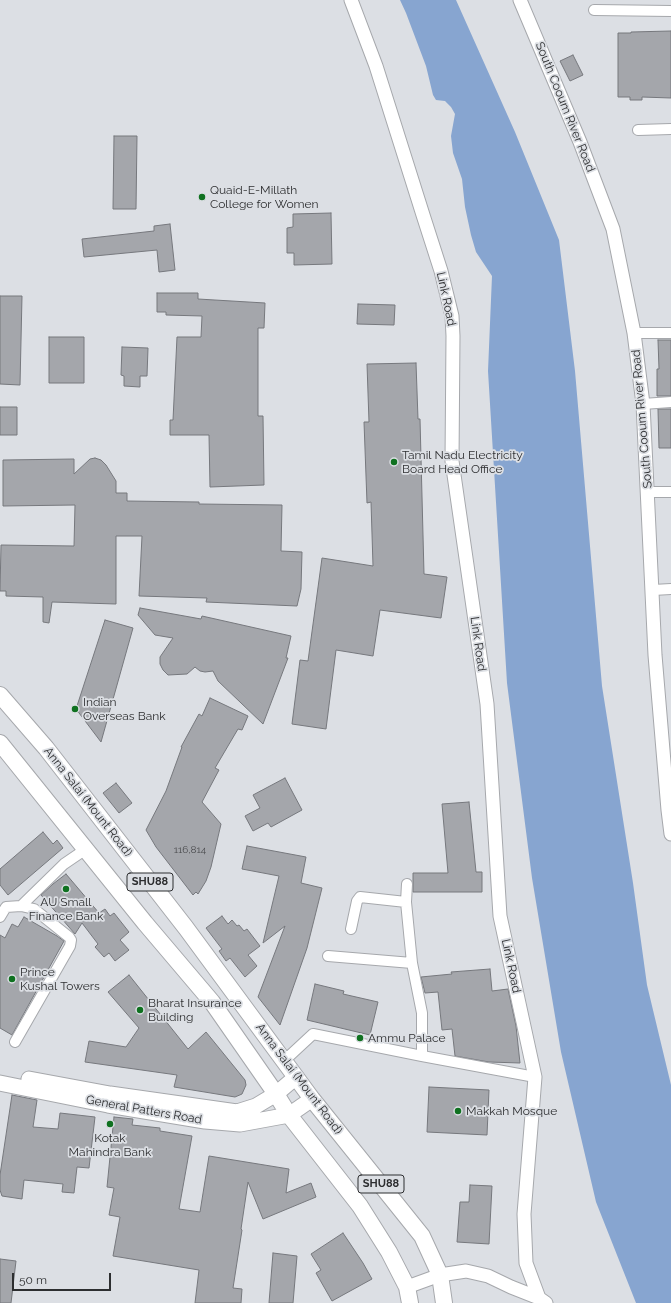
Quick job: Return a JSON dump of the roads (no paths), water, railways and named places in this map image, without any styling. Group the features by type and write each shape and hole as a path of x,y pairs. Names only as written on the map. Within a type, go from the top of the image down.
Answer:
{"main road":[{"name":"Anna Salai (Mount Road)","path":"3,707 46,748 186,928 285,1060 312,1099 422,1236 440,1275 444,1303"},
{"name":"SHU88","path":"0,743 145,923 212,1002 289,1115 360,1206 389,1252 408,1295"},
{"name":"General Patters Road","path":"0,1073 110,1094 237,1112 256,1106 276,1094 296,1077"},
{"name":"General Patters Road","path":"0,1083 108,1105 205,1121 240,1124 289,1115"},
{"path":"289,1115 312,1099"}],"street":[{"name":"Link Road","path":"351,0 376,66 441,271 452,316 452,461 487,704 500,916 535,1077 524,1214 526,1263 542,1300"},
{"name":"South Cooum River Road","path":"520,0 580,142 613,229 634,333 643,404 655,654 671,834"},
{"path":"594,10 671,11"},
{"path":"638,130 671,129"},
{"path":"634,333 671,333"},
{"path":"643,404 671,402"},
{"path":"648,492 671,492"},
{"path":"652,590 671,589"},
{"path":"21,906 64,864 86,850"},
{"path":"406,884 406,902 412,963 422,1013 422,1056"},
{"path":"351,929 357,901 360,897 406,902"},
{"path":"0,917 6,907 21,906 34,909 71,940 70,946 15,1042"},
{"path":"328,956 412,963"},
{"path":"285,1060 313,1034 535,1077"},
{"path":"408,1295 440,1275 466,1271 488,1276 542,1300"}],"water":[{"path":"400,0 456,0 515,132 559,240 575,371 602,686 633,883 647,985 671,1085 671,1303 636,1303 596,1202 561,1052 532,878 507,683 488,371 492,276 476,252 471,235 465,207 462,179 453,153 451,136 455,114 445,101 436,100 433,95 426,66"}],"place":[{"name":"Quaid-E-Millath College for Women","path":"202,197"},
{"name":"Tamil Nadu Electricity Board Head Office","path":"394,462"},
{"name":"Indian Overseas Bank","path":"75,709"},
{"name":"AU Small Finance Bank","path":"66,889"},
{"name":"Prince Kushal Towers","path":"12,979"},
{"name":"Bharat Insurance Building","path":"140,1010"},
{"name":"Ammu Palace","path":"360,1038"},
{"name":"Makkah Mosque","path":"458,1111"},
{"name":"Kotak Mahindra Bank","path":"110,1124"}]}
